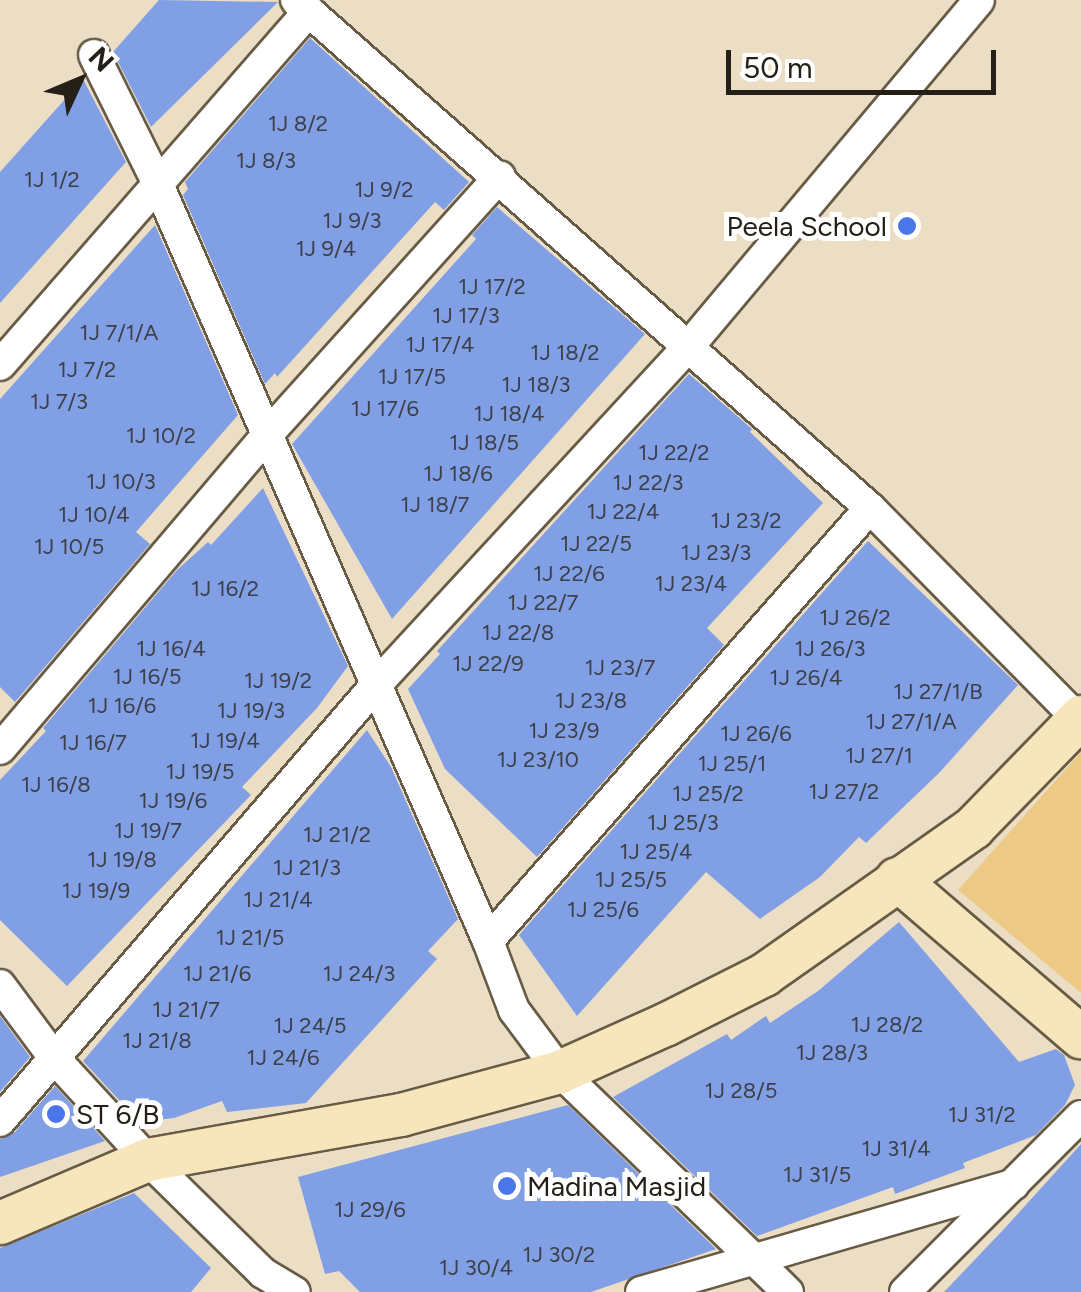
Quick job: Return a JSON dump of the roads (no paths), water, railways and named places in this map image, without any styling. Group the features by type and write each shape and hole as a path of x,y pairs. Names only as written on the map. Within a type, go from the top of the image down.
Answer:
{"street":[{"path":"0,1121 376,685 690,346 980,0"},
{"path":"0,365 303,6 500,176 870,508 1080,718 973,828 764,975 560,1072 401,1115 148,1160 0,1223"},
{"path":"94,55 156,182 488,941 514,1010 560,1072 788,1292"},
{"path":"0,749 267,436 500,176"},
{"path":"488,941 870,508"},
{"path":"897,879 1081,1037"},
{"path":"0,985 55,1059 254,1282 295,1292"},
{"path":"906,1292 1081,1116"},
{"path":"640,1292 1014,1184"}],"place":[{"name":"Peela School","path":"907,226"},
{"name":"ST 6/B","path":"56,1114"},
{"name":"Madina Masjid","path":"507,1186"}]}
